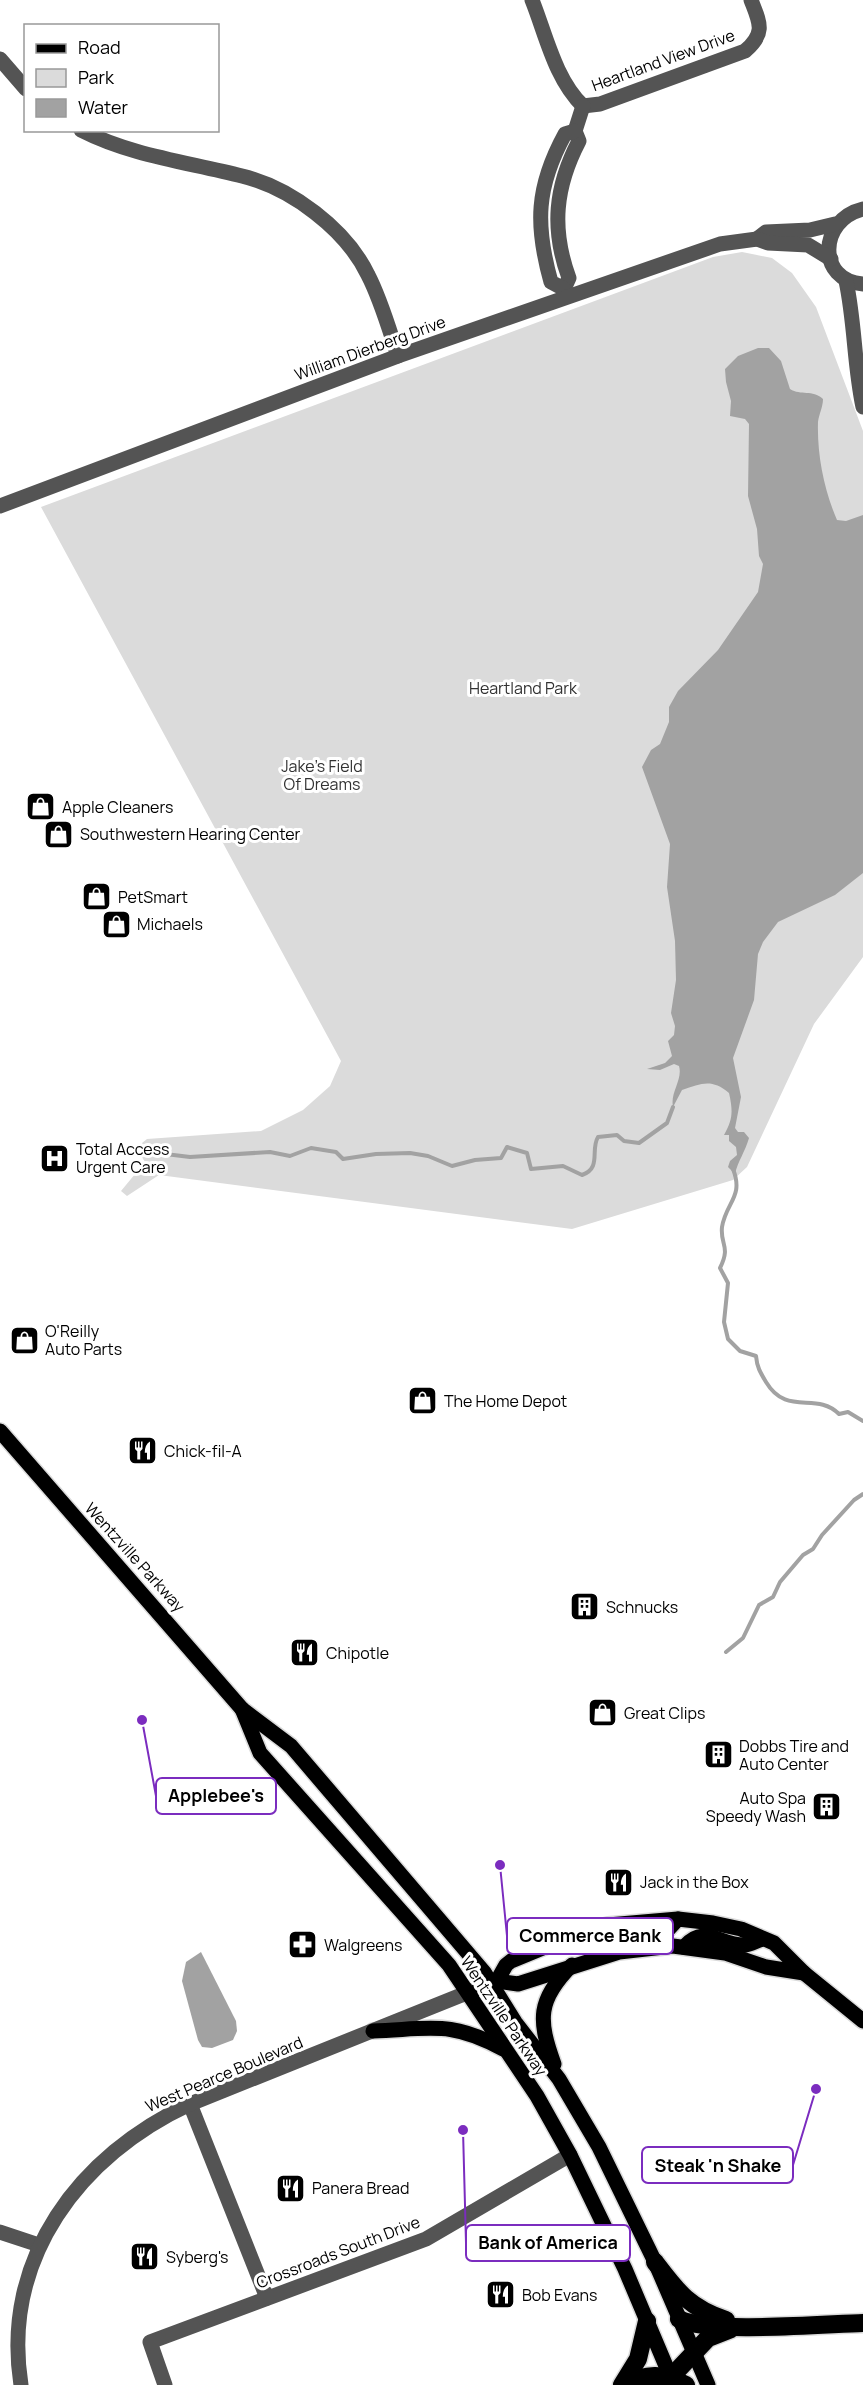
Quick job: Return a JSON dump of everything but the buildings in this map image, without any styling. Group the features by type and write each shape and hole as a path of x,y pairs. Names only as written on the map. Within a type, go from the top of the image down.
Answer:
{"highway":[{"path":"655,2262 680,2295 694,2306 744,2326"},
{"path":"679,2319 693,2324 744,2326 863,2323"},
{"path":"624,2385 638,2359 647,2321"},
{"path":"624,2385 650,2375 677,2382 694,2351 719,2333 744,2326"}],"main road":[{"name":"Wentzville Parkway","path":"0,1431 242,1709 291,1746 559,2079 598,2147 655,2262 694,2351"},
{"name":"Wentzville Parkway","path":"242,1709 260,1753 449,1965 483,1986 508,2052 537,2096 570,2155 677,2382"},
{"name":"West Pearce Boulevard","path":"483,1986 511,1961 584,1930 629,1922 678,1919 741,1929 774,1943 804,1973 863,2021"},
{"path":"559,2079 543,2036 541,2020 548,1994 591,1950 665,1933 678,1919"},
{"path":"684,1947 693,1937 702,1935 745,1945 763,1939"},
{"name":"West Pearce Boulevard","path":"483,1986 518,1984 578,1962 646,1947 684,1947 725,1953 766,1967 804,1973"},
{"path":"373,2031 455,2028 480,2037 508,2052"},
{"path":"694,2351 708,2385"}],"street":[{"name":"Heartland View Drive","path":"532,0 562,78 572,95 583,106 600,104 745,51 756,41 760,31 751,0"},
{"path":"0,59 24,87"},
{"path":"565,292 569,278 562,258 556,215 561,184 579,141 575,131 583,106"},
{"path":"85,132 119,147 244,176 275,187 305,206 344,240 368,274 398,356"},
{"name":"William Dierberg Drive","path":"757,239 766,232 810,230 835,224 853,211 863,209"},
{"path":"835,224 829,238 831,259 836,271 846,281 852,311 853,345 863,407"},
{"name":"William Dierberg Drive","path":"0,506 565,292 720,243 757,239 768,243 808,245 831,259"},
{"path":"846,281 863,284"},
{"name":"West Pearce Boulevard","path":"21,2385 18,2363 22,2307 39,2245 71,2193 109,2154 154,2121 190,2104 483,1986"},
{"path":"190,2104 267,2298"},
{"name":"Crossroads South Drive","path":"165,2385 150,2342 426,2239 570,2155"},
{"path":"0,2232 39,2245"}],"green space":[{"name":"Heartland Park","path":"742,252 772,258 792,273 816,307 863,431 863,957 814,1024 747,1167 733,1180 572,1229 159,1175 127,1196 121,1191 145,1162 140,1154 142,1143 147,1139 261,1131 303,1110 330,1086 341,1061 41,507 713,257"}],"water":[{"path":"758,348 769,348 781,361 790,389 815,394 823,399 818,422 819,447 822,472 832,509 837,520 846,521 863,515 863,873 835,895 778,922 763,942 758,954 754,1000 733,1058 741,1097 735,1128 738,1132 744,1132 749,1138 735,1174 728,1167 730,1161 737,1155 736,1147 729,1141 729,1135 724,1135 731,1115 729,1093 717,1085 700,1084 682,1090 673,1107 679,1066 674,1064 660,1070 647,1069 665,1063 672,1056 668,1041 674,1035 675,1026 671,1013 676,980 675,941 667,887 670,844 642,767 651,750 660,744 669,722 669,707 678,691 718,650 758,592 763,564 759,556 757,529 748,496 749,424 745,419 730,416 731,401 725,369 738,356"},
{"path":"201,1952 236,2021 237,2031 233,2040 212,2048 202,2047 198,2040 182,1981 186,1962"}],"waterway":[{"path":"149,1152 190,1157 270,1152 290,1156 311,1148 336,1152 343,1159 376,1154 410,1153 428,1156 452,1166 475,1160 501,1158 507,1147 527,1153 531,1169 563,1166 582,1175 592,1168 598,1137 617,1135 624,1141 639,1143 667,1123 673,1107"},
{"path":"733,1169 736,1186 722,1227 725,1255 720,1268 728,1283 724,1322 728,1339 740,1351 756,1356 759,1369 766,1382 783,1399 821,1404 839,1414 848,1412 863,1421"},
{"path":"726,1652 743,1638 759,1605 773,1597 780,1582 803,1555 813,1549 822,1535 854,1500 863,1494"}],"place":[{"name":"Apple Cleaners","path":"41,807"},
{"name":"Southwestern Hearing Center","path":"59,834"},
{"name":"PetSmart","path":"97,897"},
{"name":"Michaels","path":"116,924"},
{"name":"Total Access Urgent Care","path":"55,1158"},
{"name":"O'Reilly Auto Parts","path":"24,1340"},
{"name":"The Home Depot","path":"423,1401"},
{"name":"Chick-fil-A","path":"143,1451"},
{"name":"Schnucks","path":"585,1607"},
{"name":"Chipotle","path":"305,1653"},
{"name":"Great Clips","path":"603,1713"},
{"name":"Applebee's","path":"142,1720"},
{"name":"Dobbs Tire and Auto Center","path":"718,1755"},
{"name":"Auto Spa Speedy Wash","path":"827,1807"},
{"name":"Commerce Bank","path":"500,1865"},
{"name":"Jack in the Box","path":"619,1882"},
{"name":"Walgreens","path":"303,1945"},
{"name":"Steak 'n Shake","path":"816,2089"},
{"name":"Bank of America","path":"463,2130"},
{"name":"Panera Bread","path":"291,2188"},
{"name":"Syberg's","path":"145,2257"},
{"name":"Bob Evans","path":"501,2295"}],"park label":[{"name":"Jake's Field Of Dreams","path":"322,775"}]}
